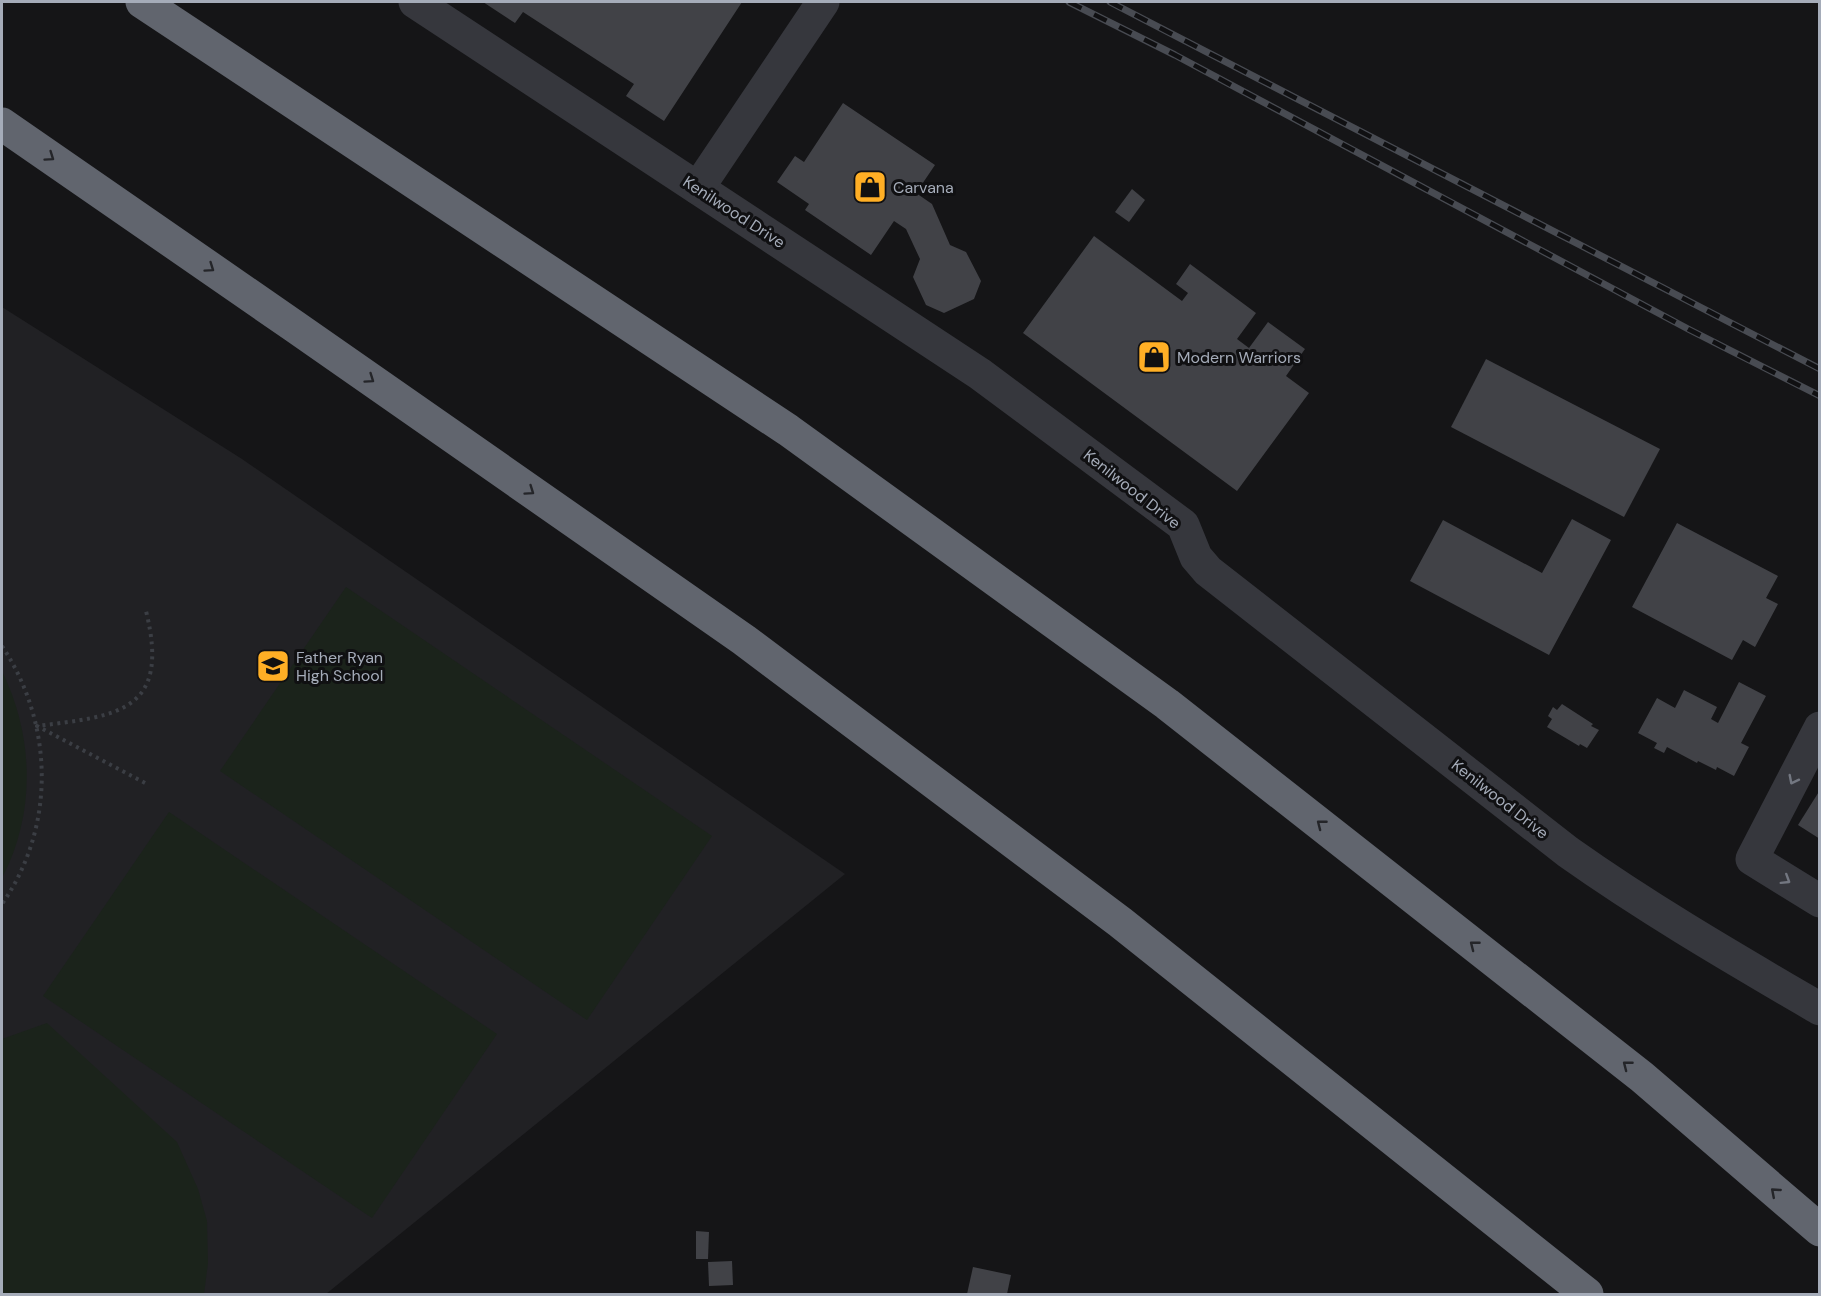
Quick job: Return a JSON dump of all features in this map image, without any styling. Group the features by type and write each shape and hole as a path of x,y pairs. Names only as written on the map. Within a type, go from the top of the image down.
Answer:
{"highway":[{"path":"149,7 788,430 1167,704 1642,1077 1820,1230"},
{"path":"2,124 744,640 1120,922 1587,1294"}],"street":[{"name":"Kenilwood Drive","path":"415,2 980,374 1183,525 1196,557 1208,571 1568,852 1681,928 1820,1009"},
{"path":"698,188 824,2"},
{"path":"1820,728 1752,859 1820,901"}],"path":[{"path":"37,726 102,717 124,709 132,702 146,686 152,664 152,640 146,611"},
{"path":"2,646 19,676 32,708 40,748 42,786 35,831 16,883 2,904"},
{"path":"37,726 145,783"}],"shaded area":[{"name":"Father Ryan High School","path":"2,307 242,459 845,874 326,1294 2,1294"},
{"path":"346,587 712,836 587,1020 220,771"},
{"path":"2,671 13,696 20,722 27,775 21,828 2,878"},
{"path":"169,812 497,1034 372,1218 43,996"},
{"path":"47,1023 177,1142 198,1189 207,1221 208,1263 204,1294 2,1294 2,1039"}],"building":[{"path":"483,2 742,2 664,121 626,96 634,84 523,12 515,23"},
{"path":"843,103 935,165 916,193 932,204 950,245 966,252 981,281 974,299 944,313 926,305 913,277 920,259 906,229 894,221 871,255 805,210 809,204 777,182 795,156 804,162"},
{"path":"1132,189 1145,200 1129,222 1115,212"},
{"path":"1094,236 1182,301 1188,293 1176,284 1190,264 1256,313 1237,339 1249,348 1268,322 1305,349 1286,376 1309,393 1237,491 1023,333"},
{"path":"1486,359 1660,449 1624,517 1451,427"},
{"path":"1572,519 1611,540 1549,655 1410,581 1443,520 1542,573"},
{"path":"1677,523 1778,576 1766,598 1778,604 1755,647 1743,640 1732,660 1632,607"},
{"path":"1739,682 1766,696 1741,743 1749,747 1734,776 1717,767 1716,770 1698,761 1697,763 1667,747 1664,753 1654,748 1657,743 1638,733 1657,698 1675,708 1684,690 1717,707 1711,719 1718,723"},
{"path":"1562,704 1599,730 1587,748 1580,744 1579,746 1547,727 1552,719 1548,716 1553,707 1557,710"},
{"path":"1820,790 1820,839 1798,825"},
{"path":"696,1231 709,1232 708,1259 696,1259"},
{"path":"732,1261 733,1285 709,1286 708,1262"},
{"path":"973,1267 1011,1275 1007,1294 967,1294"}],"railway":[{"path":"1069,2 1175,55 1690,330 1820,396"},
{"path":"1110,2 1820,369"}],"place":[{"name":"Carvana","path":"870,187"},
{"name":"Modern Warriors","path":"1154,357"},
{"name":"Father Ryan High School","path":"273,666"}]}
